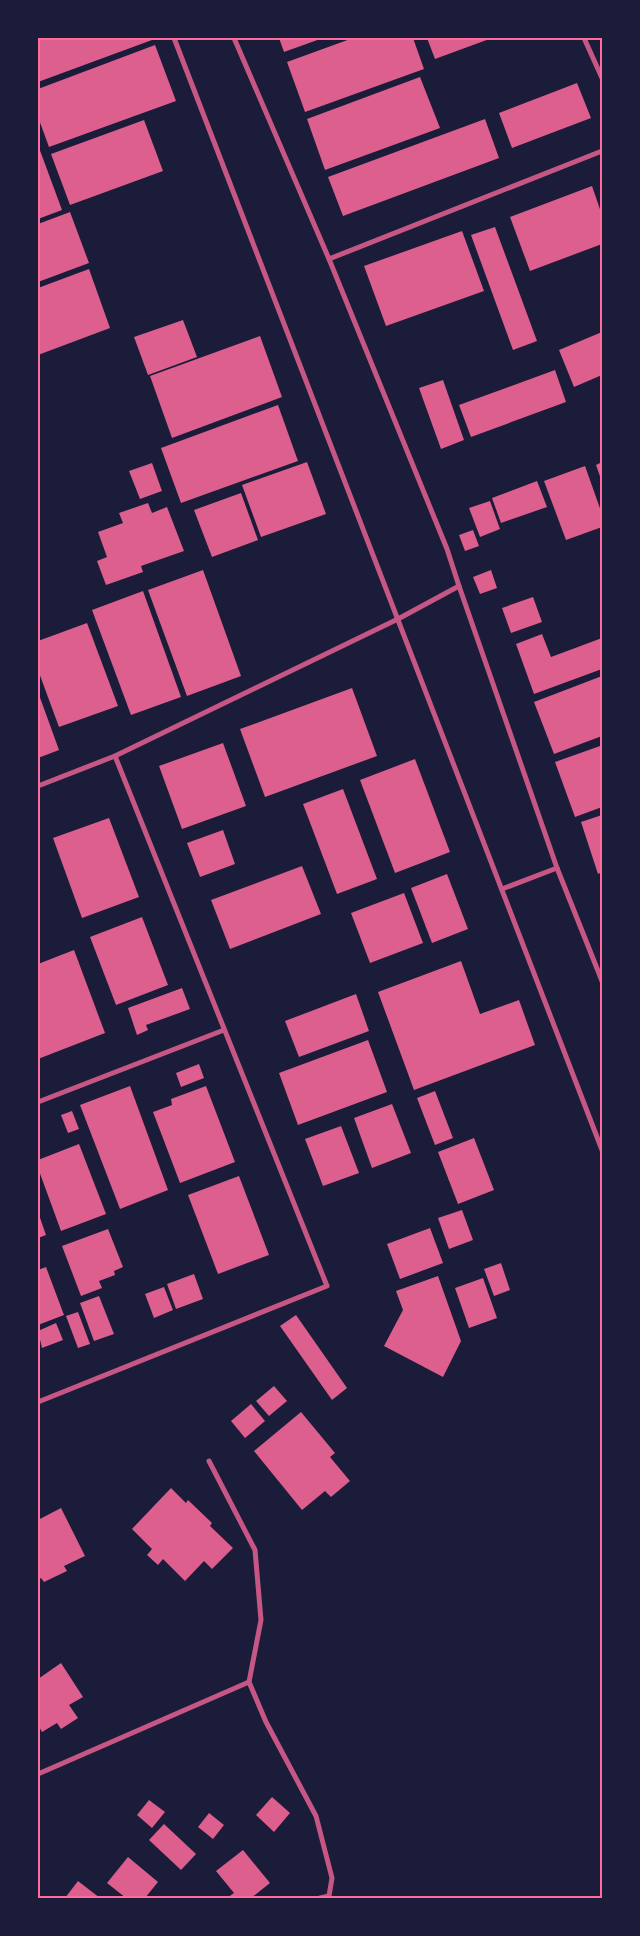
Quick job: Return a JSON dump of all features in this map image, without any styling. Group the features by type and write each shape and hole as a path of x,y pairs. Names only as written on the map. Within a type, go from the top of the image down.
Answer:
{"street":[{"path":"174,38 602,1150"},
{"path":"234,38 329,258 447,549 458,586 557,868 602,981"},
{"path":"584,38 602,78"},
{"path":"329,258 602,151"},
{"path":"38,786 114,756 398,619 458,586"},
{"path":"38,1402 327,1286 114,756"},
{"path":"502,889 557,868"},
{"path":"38,1102 224,1030"},
{"path":"209,1461 255,1550 262,1620 249,1682 266,1722 316,1816 332,1878 329,1896 320,1898"},
{"path":"38,1774 249,1682"}],"building":[{"path":"38,38 151,38 152,40 38,82"},
{"path":"279,38 323,38 284,52"},
{"path":"353,38 413,38 424,69 305,112 287,62"},
{"path":"427,38 492,38 435,59"},
{"path":"155,45 176,101 49,147 38,117 38,89"},
{"path":"420,77 440,128 325,170 307,119"},
{"path":"577,83 591,118 512,148 499,113"},
{"path":"485,119 499,158 343,216 328,177"},
{"path":"144,120 163,171 70,205 51,154"},
{"path":"38,145 62,210 38,219"},
{"path":"592,186 602,215 602,244 530,271 510,217"},
{"path":"70,212 89,263 38,282 38,224"},
{"path":"495,227 537,341 513,350 471,235"},
{"path":"462,231 484,291 386,326 364,266"},
{"path":"89,269 110,328 38,355 38,288"},
{"path":"183,320 197,357 148,375 134,337"},
{"path":"602,332 602,375 574,387 559,350"},
{"path":"260,336 282,397 172,438 150,376"},
{"path":"555,370 566,402 471,437 459,405"},
{"path":"443,380 464,440 441,449 419,388"},
{"path":"278,405 298,461 181,503 161,448"},
{"path":"307,462 326,514 261,537 242,485"},
{"path":"602,462 602,482 596,465"},
{"path":"152,463 162,491 140,499 129,471"},
{"path":"585,466 602,514 602,527 566,540 544,481"},
{"path":"537,481 547,507 501,523 492,498"},
{"path":"241,493 258,540 212,557 194,510"},
{"path":"490,501 500,529 480,537 469,508"},
{"path":"148,503 152,513 167,507 184,551 141,566 143,572 106,585 97,561 107,557 98,532 123,523 119,513"},
{"path":"473,530 479,546 465,551 459,535"},
{"path":"203,570 241,676 187,696 148,590"},
{"path":"491,570 497,588 480,594 473,577"},
{"path":"143,591 181,697 131,715 92,610"},
{"path":"533,597 542,622 511,633 502,608"},
{"path":"87,623 118,706 59,727 38,670 38,641"},
{"path":"542,634 551,657 602,638 602,669 534,694 516,644"},
{"path":"602,676 602,736 554,754 534,702"},
{"path":"352,688 377,756 265,797 240,729"},
{"path":"38,692 59,750 38,758"},
{"path":"223,743 246,806 182,829 159,766"},
{"path":"600,746 602,754 602,807 575,817 555,762"},
{"path":"415,759 450,852 395,873 360,780"},
{"path":"343,789 377,879 337,894 303,804"},
{"path":"602,815 602,872 598,874 581,822"},
{"path":"109,818 139,897 82,918 53,838"},
{"path":"223,830 235,864 200,877 187,843"},
{"path":"302,866 321,914 230,949 211,900"},
{"path":"447,874 468,929 432,943 411,888"},
{"path":"404,893 423,943 370,963 351,913"},
{"path":"142,917 168,985 116,1005 90,937"},
{"path":"74,950 105,1033 38,1059 38,964"},
{"path":"461,961 480,1014 519,1000 535,1045 414,1090 378,992"},
{"path":"182,988 190,1009 146,1025 148,1030 137,1035 128,1008"},
{"path":"356,994 369,1031 299,1057 285,1021"},
{"path":"368,1040 387,1092 298,1125 279,1073"},
{"path":"199,1064 204,1078 181,1087 176,1073"},
{"path":"130,1086 168,1190 120,1209 80,1105"},
{"path":"206,1086 235,1162 180,1183 153,1112 172,1105 171,1099"},
{"path":"435,1091 453,1138 435,1145 417,1098"},
{"path":"392,1104 411,1153 372,1168 354,1118"},
{"path":"72,1111 79,1129 68,1133 61,1115"},
{"path":"341,1126 359,1173 323,1186 305,1139"},
{"path":"474,1138 494,1190 458,1204 438,1152"},
{"path":"79,1144 106,1214 61,1231 38,1168 38,1160"},
{"path":"239,1176 269,1255 218,1274 188,1195"},
{"path":"462,1210 473,1240 449,1249 438,1218"},
{"path":"38,1212 46,1235 38,1238"},
{"path":"430,1228 443,1263 400,1279 387,1244"},
{"path":"108,1229 123,1267 114,1271 115,1275 99,1281 102,1288 81,1296 62,1246"},
{"path":"501,1263 510,1290 494,1296 484,1269"},
{"path":"46,1267 64,1315 38,1325 38,1270"},
{"path":"194,1274 203,1299 176,1309 167,1284"},
{"path":"438,1276 461,1341 443,1377 384,1346 403,1310 396,1291"},
{"path":"483,1278 497,1318 469,1328 455,1288"},
{"path":"164,1287 173,1310 154,1318 145,1294"},
{"path":"99,1296 114,1334 94,1341 80,1303"},
{"path":"78,1312 90,1344 78,1348 66,1316"},
{"path":"296,1315 347,1388 332,1400 280,1326"},
{"path":"56,1323 63,1340 42,1348 38,1331"},
{"path":"274,1386 287,1401 269,1416 256,1401"},
{"path":"251,1404 265,1421 245,1438 231,1421"},
{"path":"301,1412 335,1453 330,1457 350,1481 331,1497 325,1491 302,1510 254,1451"},
{"path":"171,1488 186,1503 188,1500 212,1523 210,1526 233,1548 212,1569 204,1561 185,1581 163,1559 158,1565 147,1555 152,1549 132,1529"},
{"path":"61,1508 85,1556 64,1566 67,1571 44,1582 41,1578 38,1580 38,1520"},
{"path":"61,1663 83,1697 69,1705 78,1718 61,1729 57,1723 42,1732 38,1725 38,1679"},
{"path":"272,1797 290,1813 274,1832 256,1815"},
{"path":"149,1800 165,1812 152,1828 137,1815"},
{"path":"209,1813 224,1825 213,1839 198,1827"},
{"path":"164,1824 196,1854 181,1870 149,1840"},
{"path":"243,1850 270,1883 251,1898 227,1898 234,1893 216,1871"},
{"path":"128,1857 158,1882 145,1898 126,1898 107,1883"},
{"path":"78,1881 100,1898 65,1898"}]}
